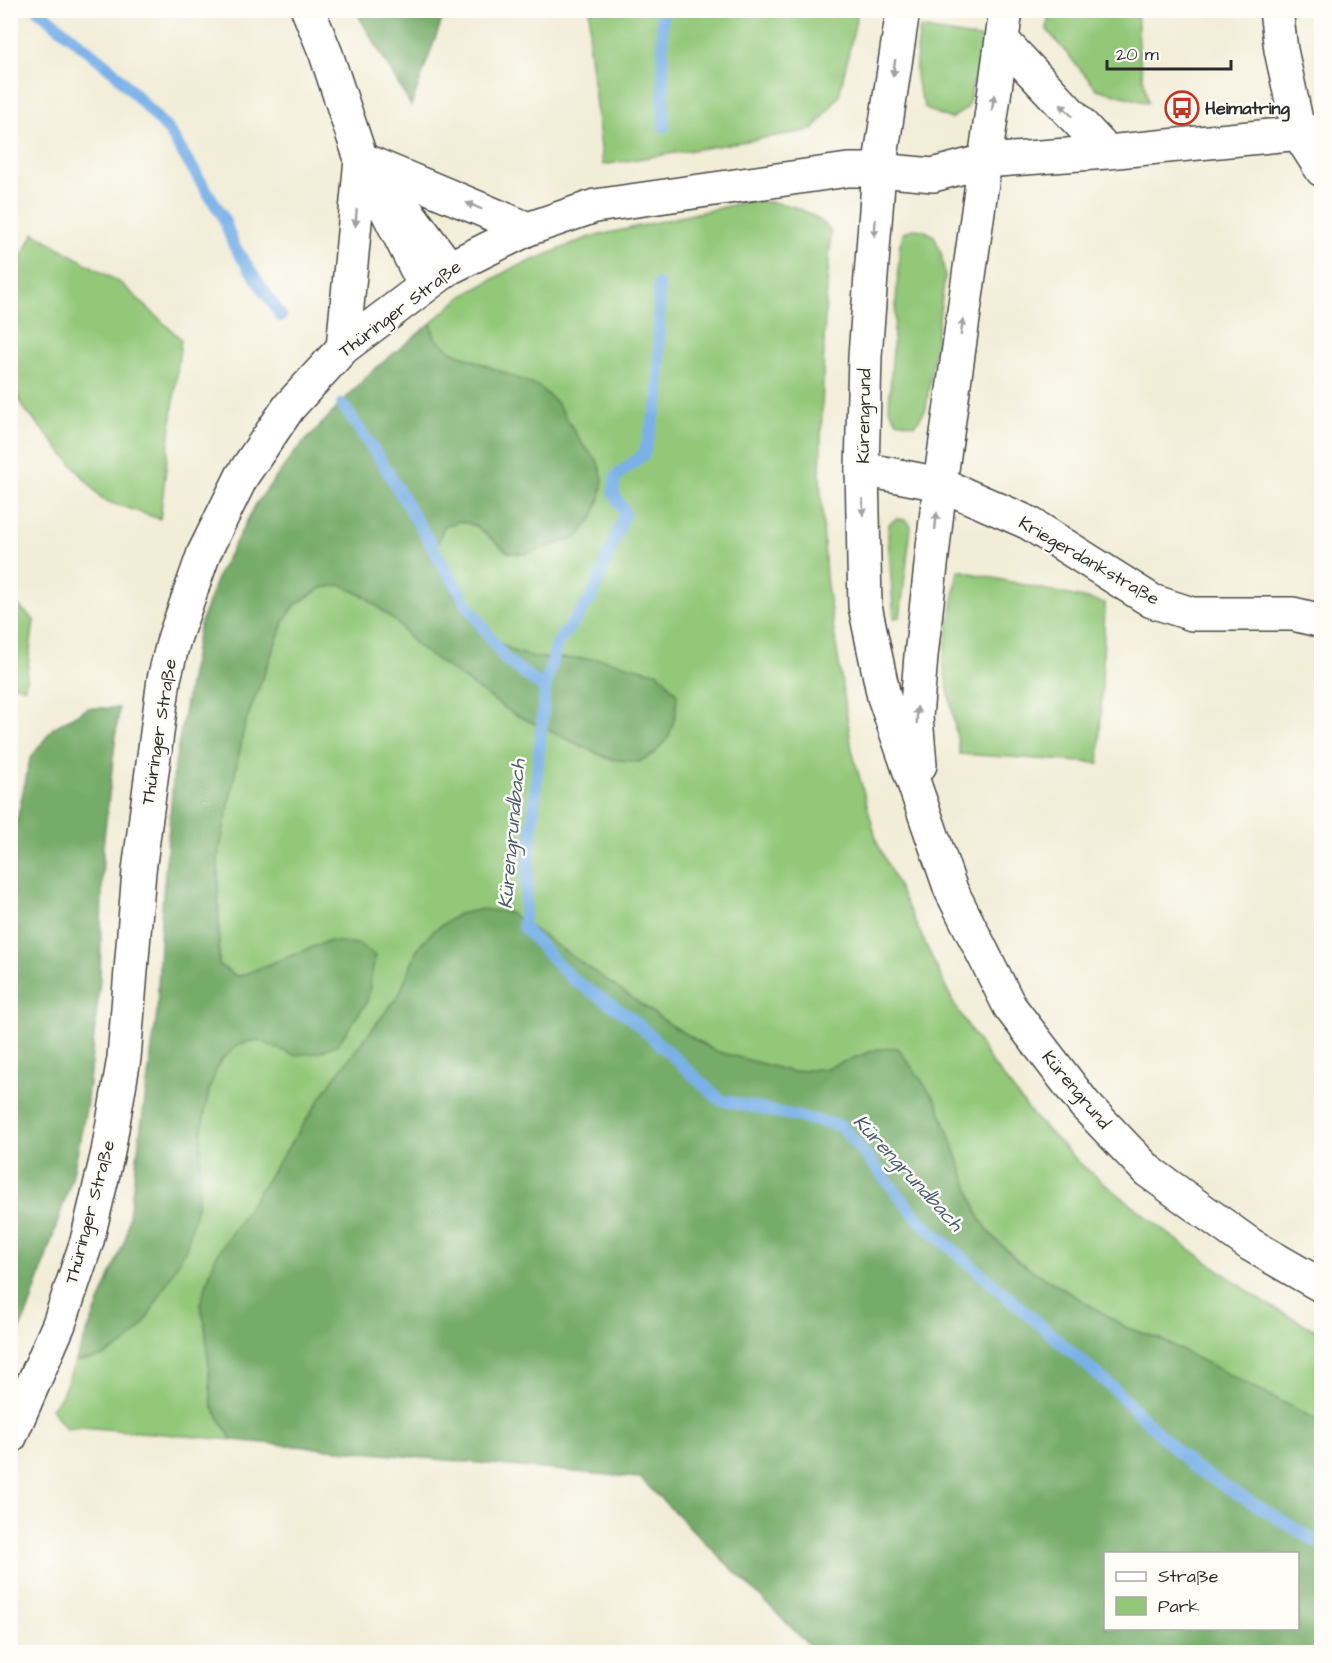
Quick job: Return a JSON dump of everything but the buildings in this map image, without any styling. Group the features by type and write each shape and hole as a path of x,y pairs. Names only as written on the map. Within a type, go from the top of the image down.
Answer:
{"street":[{"path":"308,10 326,54 362,159 437,277"},
{"name":"Kürengrund","path":"903,10 879,170 865,356 862,469 864,606 884,697 951,890 1010,1007 1085,1105 1148,1171 1251,1245 1322,1286"},
{"path":"1276,10 1281,50 1322,171"},
{"path":"1005,26 1107,152"},
{"name":"Kürengrund","path":"925,815 916,717 921,656 940,484 1005,26"},
{"path":"985,161 1107,152 1310,132"},
{"name":"Thüringer Straße","path":"10,1437 58,1324 87,1241 108,1152 124,1058 139,871 164,679 174,639 204,553 242,476 289,407 343,348 437,277 528,229 596,206 848,170 879,170 932,153 985,161"},
{"path":"362,159 528,229"},
{"path":"343,348 362,159"},
{"name":"Kriegerdankstraße","path":"862,469 940,484 1029,523 1152,601 1192,614 1293,614 1322,621"}],"green space":[{"path":"590,10 858,11 839,96 813,130 603,165 589,47"},
{"path":"356,11 445,11 411,106"},
{"path":"1049,11 1137,11 1140,61 1148,103 1097,89 1047,30"},
{"path":"920,28 986,39 967,108 951,119 926,109 921,98 916,78"},
{"path":"750,201 773,202 794,207 814,216 831,231 825,314 820,475 826,578 852,750 877,842 954,1004 992,1063 1035,1118 1084,1167 1166,1232 1265,1303 1321,1333 1321,1422 1158,1338 1127,1328 1021,1263 992,1236 980,1219 937,1102 878,1049 827,1068 792,1072 715,1051 674,1027 459,914 434,930 418,948 399,995 334,1078 200,1304 205,1323 212,1406 232,1440 82,1427 66,1429 51,1408 61,1397 75,1362 104,1356 202,1128 215,1072 231,1048 242,1042 261,1041 293,1055 328,941 237,977 219,965 218,858 245,724 284,621 296,604 322,588 341,585 364,596 395,621 417,646 512,713 609,759 655,753 669,736 676,712 602,659 537,658 515,652 500,643 453,594 443,572 437,545 444,526 460,521 476,526 508,552 525,554 578,537 597,460 582,444 557,403 539,387 453,352 435,338 431,323 461,297 509,270 587,238"},
{"path":"913,229 924,230 934,236 941,253 945,276 926,409 915,425 897,421 889,408 900,244 904,232"},
{"path":"34,233 122,284 181,339 160,519 103,500 22,406 11,377 11,276"},
{"path":"431,323 435,338 453,352 539,387 557,403 582,444 597,460 603,478 600,498 593,517 578,537 525,554 508,552 476,526 460,521 444,526 437,545 443,572 453,594 500,643 515,652 537,658 602,659 659,673 677,694 676,712 669,736 655,753 639,762 609,759 512,713 417,646 395,621 364,596 341,585 321,588 296,604 284,621 245,724 218,858 219,965 238,977 328,941 359,944 375,956 367,1002 338,1044 318,1053 293,1055 258,1040 239,1044 220,1061 209,1089 202,1128 198,1202 186,1249 142,1327 124,1345 104,1356 75,1362 126,1237 157,1012 161,918 174,770 199,628 218,575 256,504 294,453 371,372"},
{"path":"896,519 906,520 911,526 900,617 894,618 888,536 889,524"},
{"path":"958,570 1105,603 1099,763 960,754 943,662"},
{"path":"11,599 34,620 25,688 11,683"},
{"path":"88,708 119,708 103,847 100,980 86,1109 72,1178 30,1306 11,1350 11,830 17,820 30,759 53,728"},
{"path":"482,909 510,913 674,1027 715,1051 792,1072 827,1068 878,1049 898,1048 937,1102 980,1219 992,1236 1020,1263 1127,1328 1158,1338 1321,1422 1321,1652 816,1652 640,1478 232,1440 212,1406 205,1323 200,1304 215,1258 334,1078 399,995 418,948 434,930 459,914"}],"waterway":[{"path":"38,10 113,71 169,131 223,217 234,246 281,316"},
{"path":"662,10 664,127"},
{"name":"Kürengrundbach","path":"659,284 659,398 644,454 616,476 613,492 625,513 592,597 557,644 545,689 523,927 571,978 631,1018 720,1100 841,1126 921,1222 1112,1387 1193,1467 1322,1545"},
{"path":"342,404 378,456 465,601 505,659 545,689"}],"place":[{"name":"Heimatring","path":"1182,108"}]}
